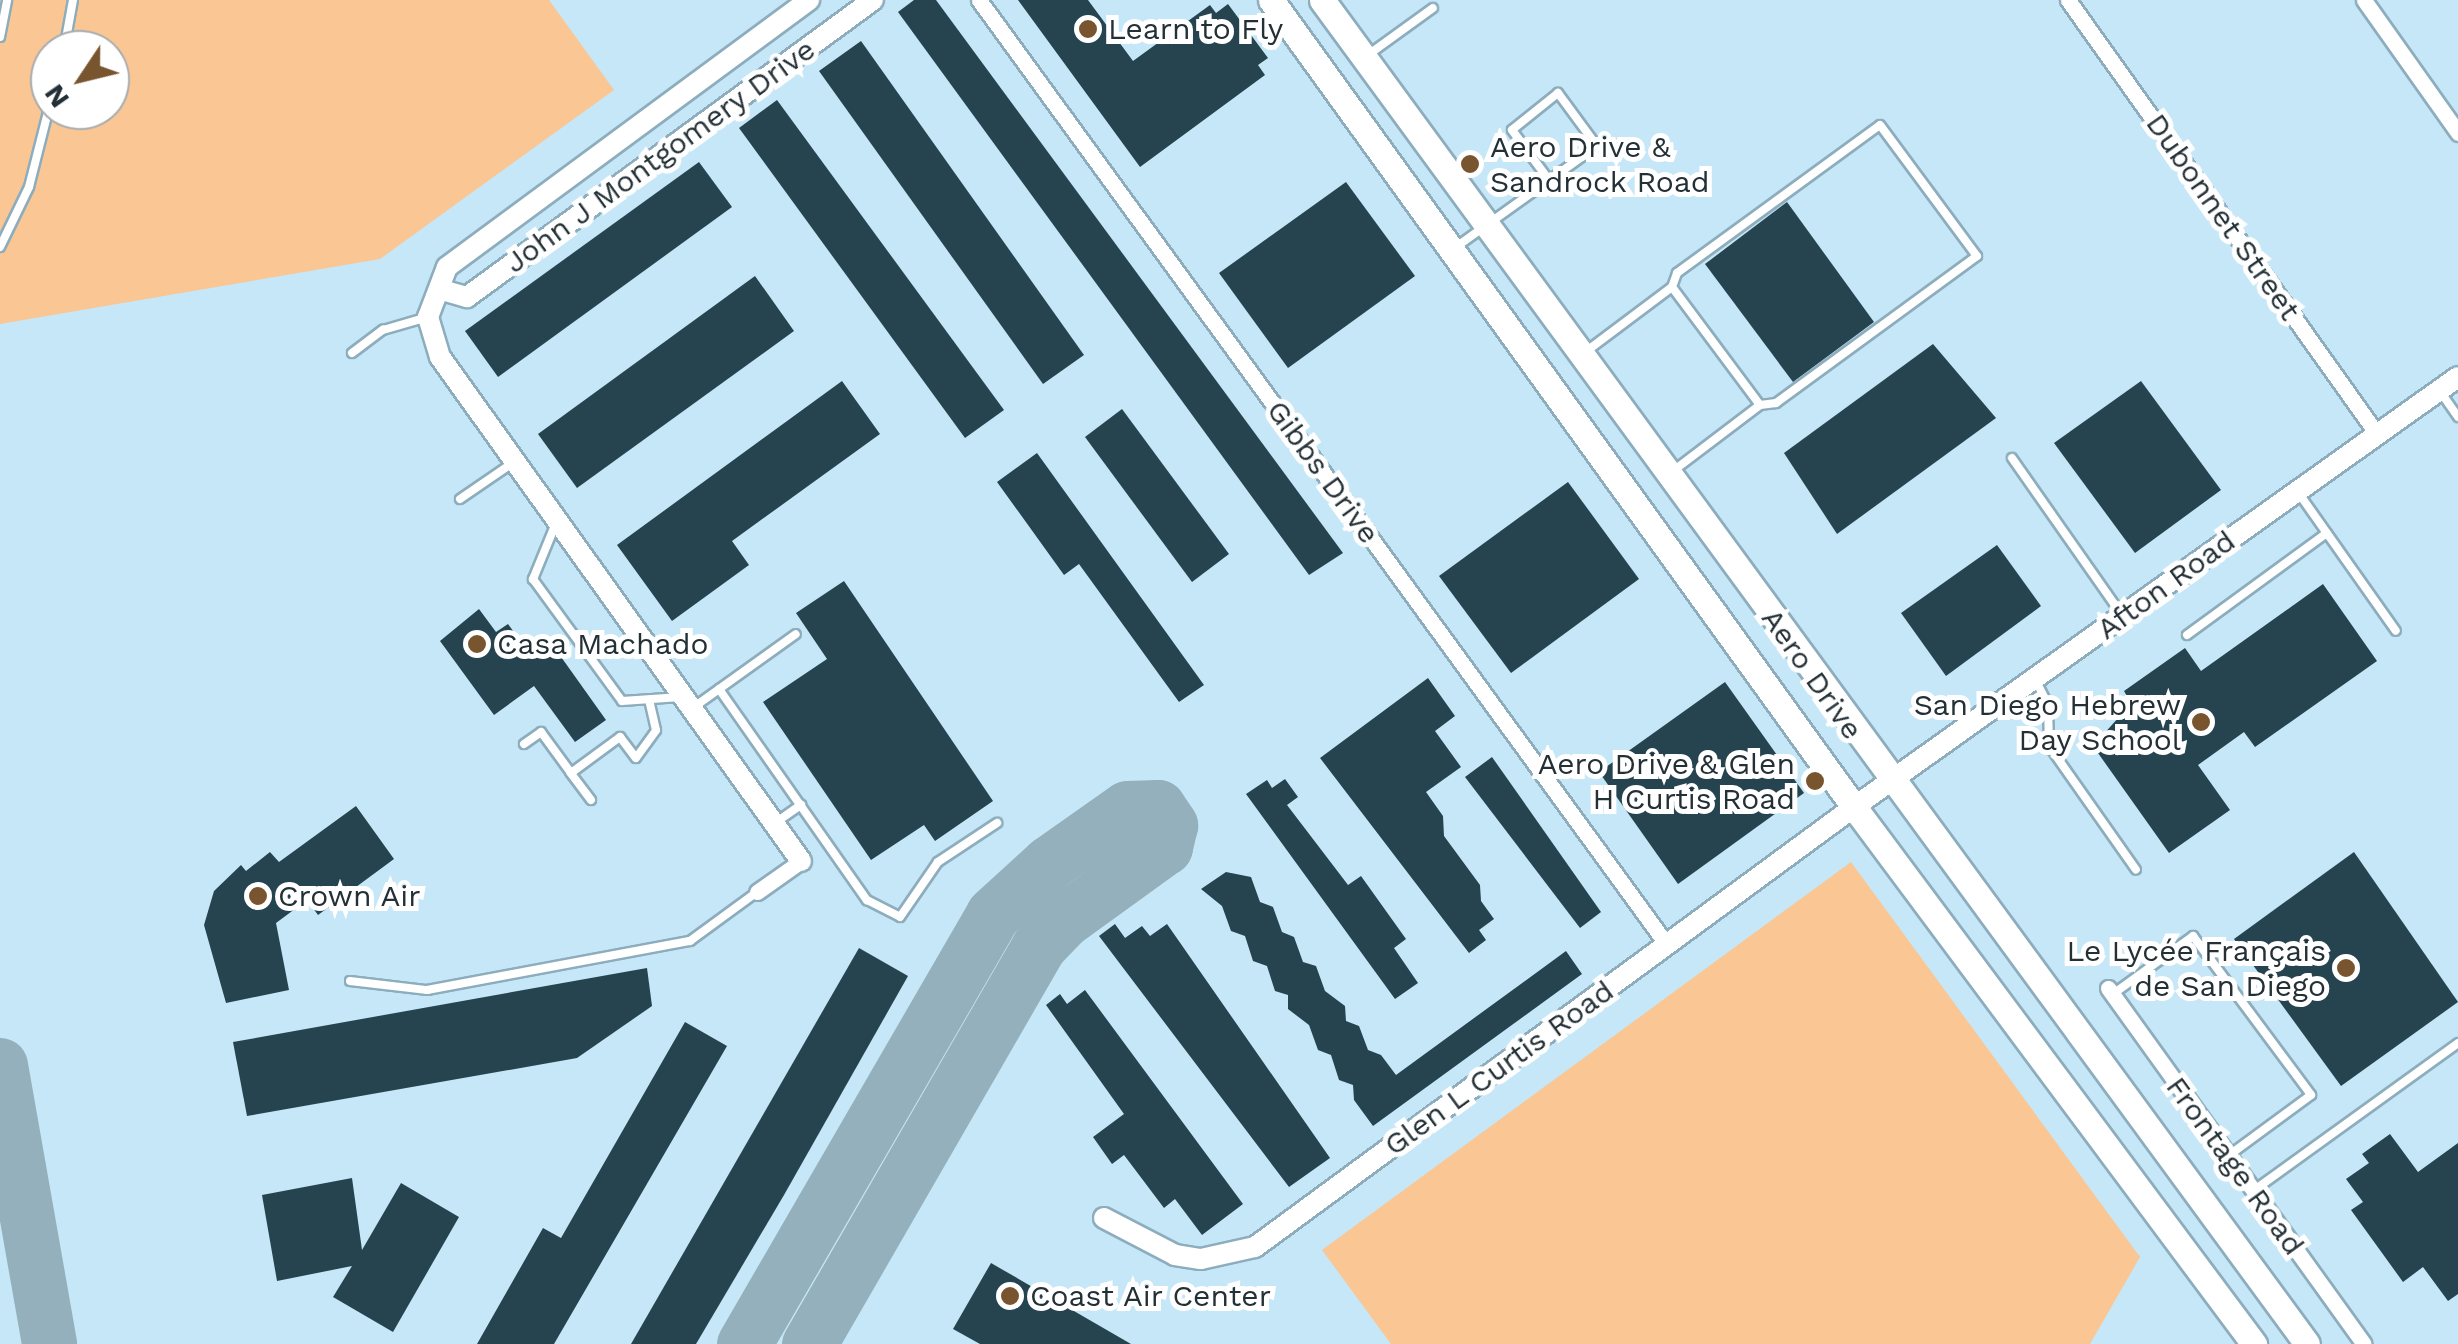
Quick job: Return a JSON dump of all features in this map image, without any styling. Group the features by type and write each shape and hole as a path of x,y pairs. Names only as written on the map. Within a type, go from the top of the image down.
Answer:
{"main road":[{"name":"Aero Drive","path":"1271,0 1453,249 1872,794 2306,1344"},
{"name":"Aero Drive","path":"1322,0 1670,473 1872,794 2254,1344"}],"street":[{"name":"John J Montgomery Drive","path":"428,317 442,290 447,267 809,0"},
{"name":"John J Montgomery Drive","path":"442,290 467,297 873,0"},
{"name":"Gibbs Drive","path":"979,0 1667,945"},
{"name":"Dubonnet Street","path":"2068,0 2378,434"},
{"path":"2364,0 2458,132"},
{"path":"428,317 440,358 802,860 758,892"},
{"name":"Afton Road","path":"1872,794 2458,377"},
{"name":"Glen L Curtis Road","path":"1104,1218 1175,1255 1232,1256 1255,1247 1872,794"},
{"name":"Frontage Road","path":"2110,991 2364,1344"}],"lane":[{"path":"0,36 7,0"},
{"path":"68,30 73,0"},
{"path":"1365,58 1432,8"},
{"path":"1453,249 1597,146 1558,93 1512,130 1549,180"},
{"path":"1582,354 1672,287 1677,273 1880,125 1976,256 1776,404 1760,405 1670,473"},
{"path":"0,247 28,186 43,130"},
{"path":"1672,287 1760,405"},
{"path":"352,353 383,330 428,317"},
{"path":"2439,390 2458,417"},
{"path":"2012,458 2122,616"},
{"path":"460,499 516,461"},
{"path":"2297,491 2396,631"},
{"path":"558,519 533,579 622,702 691,702 719,689 796,634"},
{"path":"2187,636 2327,533"},
{"path":"2034,678 2048,706 2049,746 2136,870"},
{"path":"719,689 868,900 900,918 938,862 997,823"},
{"path":"571,773 620,736 636,758 656,730 649,700"},
{"path":"524,744 541,732 591,800"},
{"path":"776,824 800,805"},
{"path":"350,981 427,990 690,941 758,892"},
{"path":"2110,991 2194,936 2311,1095 2228,1156"},
{"path":"2253,1191 2458,1043"}],"shaded area":[{"path":"0,0 549,0 614,90 380,259 0,324"},
{"path":"1851,862 2140,1257 2090,1344 1391,1344 1322,1250"}],"building":[{"path":"914,0 936,0 1343,553 1309,575 898,12"},
{"path":"1018,0 1088,0 1133,61 1210,5 1216,13 1228,4 1268,58 1258,65 1265,75 1140,167"},
{"path":"861,41 1084,355 1043,384 819,71"},
{"path":"777,100 1004,410 965,438 739,128"},
{"path":"699,162 732,207 498,377 465,331"},
{"path":"1346,182 1415,276 1288,368 1219,273"},
{"path":"1787,202 1874,322 1793,382 1705,264"},
{"path":"755,276 794,331 577,488 538,434"},
{"path":"1933,344 1996,418 1837,534 1784,453"},
{"path":"842,381 880,434 732,541 749,565 672,621 617,545"},
{"path":"2141,381 2221,490 2135,553 2054,443"},
{"path":"1122,409 1229,554 1192,582 1085,437"},
{"path":"1037,453 1204,685 1179,702 1079,564 1064,575 997,482"},
{"path":"1568,482 1639,579 1511,673 1439,576"},
{"path":"1997,545 2041,606 1946,676 1901,613"},
{"path":"844,581 993,801 935,841 924,825 871,860 763,702 827,659 796,613"},
{"name":"San Diego Hebrew Day School","path":"2323,584 2377,661 2255,747 2244,732 2198,765 2230,810 2169,853 2093,746 2119,717 2113,708 2128,698 2124,691 2185,648 2201,671"},
{"path":"479,609 496,632 508,624 530,654 549,640 606,720 575,742 534,686 494,715 440,641"},
{"path":"1428,678 1455,716 1435,731 1461,767 1426,792 1443,816 1444,836 1480,885 1481,901 1494,919 1479,930 1486,940 1469,953 1320,758"},
{"path":"1725,682 1804,793 1678,884 1599,772"},
{"path":"1492,757 1601,912 1580,928 1465,777"},
{"path":"1285,779 1298,797 1287,805 1348,885 1361,876 1406,939 1394,948 1418,983 1395,999 1246,794 1267,780 1272,788"},
{"path":"356,806 394,859 318,915 307,900 276,923 289,990 226,1003 204,925 214,891 241,865 246,871 270,852 279,862"},
{"name":"Le Lycée Français de San Diego","path":"2354,852 2458,1002 2341,1086 2234,939"},
{"path":"1226,872 1251,877 1260,902 1273,907 1282,932 1294,937 1303,962 1316,966 1325,991 1345,1006 1346,1021 1359,1026 1368,1050 1381,1055 1396,1075 1566,951 1582,974 1373,1126 1354,1100 1353,1085 1339,1080 1331,1055 1318,1050 1309,1025 1288,1009 1288,995 1275,991 1267,966 1253,961 1245,936 1231,931 1222,906 1201,889"},
{"path":"1115,924 1125,938 1142,926 1150,936 1167,924 1330,1158 1289,1187 1099,936"},
{"path":"859,948 908,976 784,1195 696,1344 631,1344"},
{"path":"647,968 652,1006 577,1058 247,1116 233,1042"},
{"path":"1085,990 1243,1204 1202,1235 1175,1199 1164,1208 1124,1155 1112,1164 1093,1137 1124,1114 1046,1005 1060,994 1067,1004"},
{"path":"685,1022 727,1046 554,1344 477,1344 543,1228 561,1238"},
{"path":"2390,1134 2418,1172 2458,1143 2458,1294 2448,1301 2423,1267 2403,1282 2351,1210 2363,1202 2346,1179 2369,1163 2362,1154"},
{"path":"352,1178 362,1250 401,1183 459,1217 393,1332 333,1297 352,1266 277,1281 262,1195"},
{"name":"Coast Air Center","path":"991,1263 1131,1344 980,1344 953,1329"}],"taxiway":[{"path":"744,1344 993,914 1049,863 1127,808 1158,807 1170,825 1165,847 1064,920 1039,946 809,1344"},
{"path":"0,1065 49,1344"}],"place":[{"name":"Learn to Fly","path":"1088,29"},
{"name":"Aero Drive & Sandrock Road","path":"1470,164"},
{"name":"Casa Machado","path":"477,644"},
{"name":"San Diego Hebrew Day School","path":"2201,722"},
{"name":"Aero Drive & Glen H Curtis Road","path":"1815,781"},
{"name":"Crown Air","path":"258,896"},
{"name":"Le Lycée Français de San Diego","path":"2346,968"},
{"name":"Coast Air Center","path":"1010,1296"}]}
